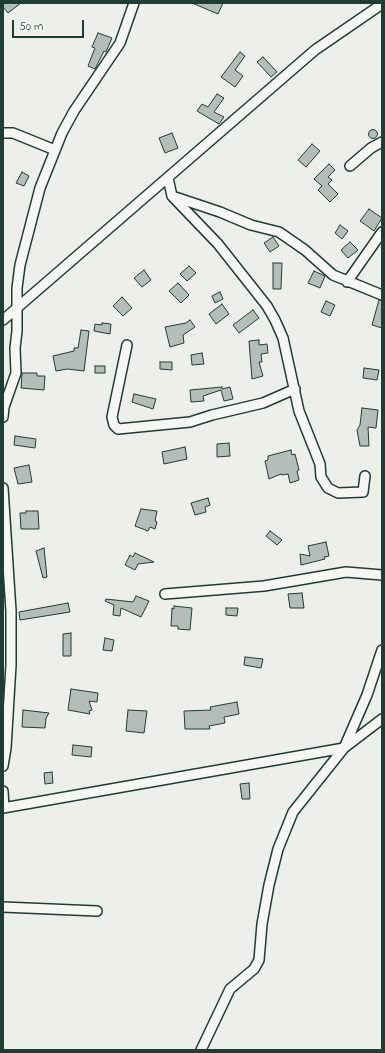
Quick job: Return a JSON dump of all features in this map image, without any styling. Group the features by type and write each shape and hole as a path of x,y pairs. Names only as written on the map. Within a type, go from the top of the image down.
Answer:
{"street":[{"path":"3,416 4,407 16,373 15,348 18,321 16,309 20,264 40,188 55,150 74,111 120,43 134,3"},
{"path":"3,320 315,50 382,4"},
{"path":"3,133 13,133 55,150"},
{"path":"350,166 371,148 382,142"},
{"path":"168,178 172,196 218,244 267,306 283,338 304,427 320,464 322,477 328,488 338,493 363,492 365,476"},
{"path":"172,196 220,212 251,225 279,232 305,250 333,275 382,295"},
{"path":"347,282 382,232"},
{"path":"127,345 112,418 114,425 118,430 190,422 212,415 263,403 295,389"},
{"path":"3,488 12,617 6,748 3,766"},
{"path":"165,594 264,586 346,572 382,575"},
{"path":"344,748 367,695 382,650"},
{"path":"201,1050 230,989 254,969 259,960 262,924 269,885 278,849 293,812 344,748 382,719"},
{"path":"3,791 4,808 344,748"},
{"path":"3,907 97,912"}],"building":[{"path":"3,3 21,3 8,13 3,7"},
{"path":"192,3 223,3 218,14"},
{"path":"98,33 112,38 106,52 104,51 95,69 88,66 95,48 92,47"},
{"path":"240,52 245,56 235,70 243,76 235,87 221,77"},
{"path":"263,57 277,72 271,77 257,62"},
{"path":"217,94 224,98 214,112 224,117 219,124 197,111 202,104 208,107"},
{"path":"371,130 375,130 377,134 375,138 371,138 369,136 369,132"},
{"path":"172,133 178,148 165,153 159,138"},
{"path":"312,144 320,151 306,167 298,160"},
{"path":"329,164 335,170 328,177 332,180 328,184 338,194 330,202 318,190 322,186 314,179"},
{"path":"22,172 29,176 24,186 16,183"},
{"path":"369,209 382,218 374,231 360,221"},
{"path":"340,225 348,231 342,239 335,233"},
{"path":"273,237 279,246 270,252 264,243"},
{"path":"350,242 358,250 348,258 341,250"},
{"path":"273,263 282,263 281,289 273,289"},
{"path":"189,266 196,273 187,281 180,274"},
{"path":"144,270 151,280 142,287 134,278"},
{"path":"314,271 325,276 320,288 308,283"},
{"path":"178,283 189,295 181,303 169,291"},
{"path":"220,292 223,299 215,303 212,296"},
{"path":"122,297 132,308 123,316 113,306"},
{"path":"379,300 382,301 382,328 372,325"},
{"path":"326,301 335,305 330,316 321,312"},
{"path":"222,304 229,314 216,324 209,314"},
{"path":"253,310 259,318 239,333 233,325"},
{"path":"190,320 195,327 183,335 184,343 170,347 165,327 186,323"},
{"path":"102,323 111,324 110,334 94,331 95,324 102,325"},
{"path":"81,330 89,331 84,371 67,369 56,371 53,356 74,351 74,348 78,348"},
{"path":"259,340 259,345 267,344 268,353 261,354 262,362 259,362 263,376 252,379 249,341"},
{"path":"202,353 204,364 192,365 191,355"},
{"path":"160,362 172,362 172,370 160,369"},
{"path":"95,366 105,366 105,373 95,373"},
{"path":"364,368 379,370 377,380 363,378"},
{"path":"22,373 37,373 37,376 45,376 44,390 21,388"},
{"path":"222,387 222,389 230,387 233,399 224,401 221,390 203,396 204,401 191,402 190,390"},
{"path":"134,394 156,399 153,409 132,402"},
{"path":"362,408 378,410 376,428 368,427 369,446 360,446 357,430 360,425"},
{"path":"15,436 36,439 35,448 14,445"},
{"path":"229,443 230,456 217,457 217,444"},
{"path":"185,447 187,459 164,464 162,452"},
{"path":"291,450 292,455 295,454 299,470 297,471 299,480 290,483 288,474 281,474 269,479 265,461 268,460 268,456"},
{"path":"29,465 32,482 18,484 14,468"},
{"path":"208,498 210,505 205,507 206,512 195,515 191,503"},
{"path":"141,509 157,511 155,521 157,522 155,529 150,527 148,531 135,526"},
{"path":"26,511 38,511 39,529 21,529 20,513 26,513"},
{"path":"270,531 282,540 277,545 266,536"},
{"path":"326,542 329,556 324,557 325,559 301,565 300,554 310,556 308,546"},
{"path":"44,548 47,577 43,578 36,551"},
{"path":"135,553 154,562 138,564 135,570 125,565 130,555 133,557"},
{"path":"302,593 304,608 290,608 288,594"},
{"path":"136,596 149,601 141,617 121,608 120,616 113,615 114,605 105,601 106,599 133,602"},
{"path":"68,603 70,612 20,620 19,612"},
{"path":"174,606 192,608 190,630 178,629 178,626 171,626 172,608 174,609"},
{"path":"226,608 238,608 237,616 226,615"},
{"path":"71,633 71,656 63,656 63,634"},
{"path":"105,638 114,640 112,651 103,650"},
{"path":"245,657 263,659 261,668 244,665"},
{"path":"71,689 98,693 97,702 89,701 92,710 89,711 90,714 68,710"},
{"path":"237,702 239,714 224,717 225,723 209,726 210,729 185,729 184,711 211,710 210,707"},
{"path":"23,710 49,713 46,718 45,728 22,727"},
{"path":"128,710 147,711 144,733 126,731"},
{"path":"73,745 92,747 91,757 72,755"},
{"path":"52,772 53,783 45,784 44,773"},
{"path":"249,783 250,799 242,799 240,784"}]}
